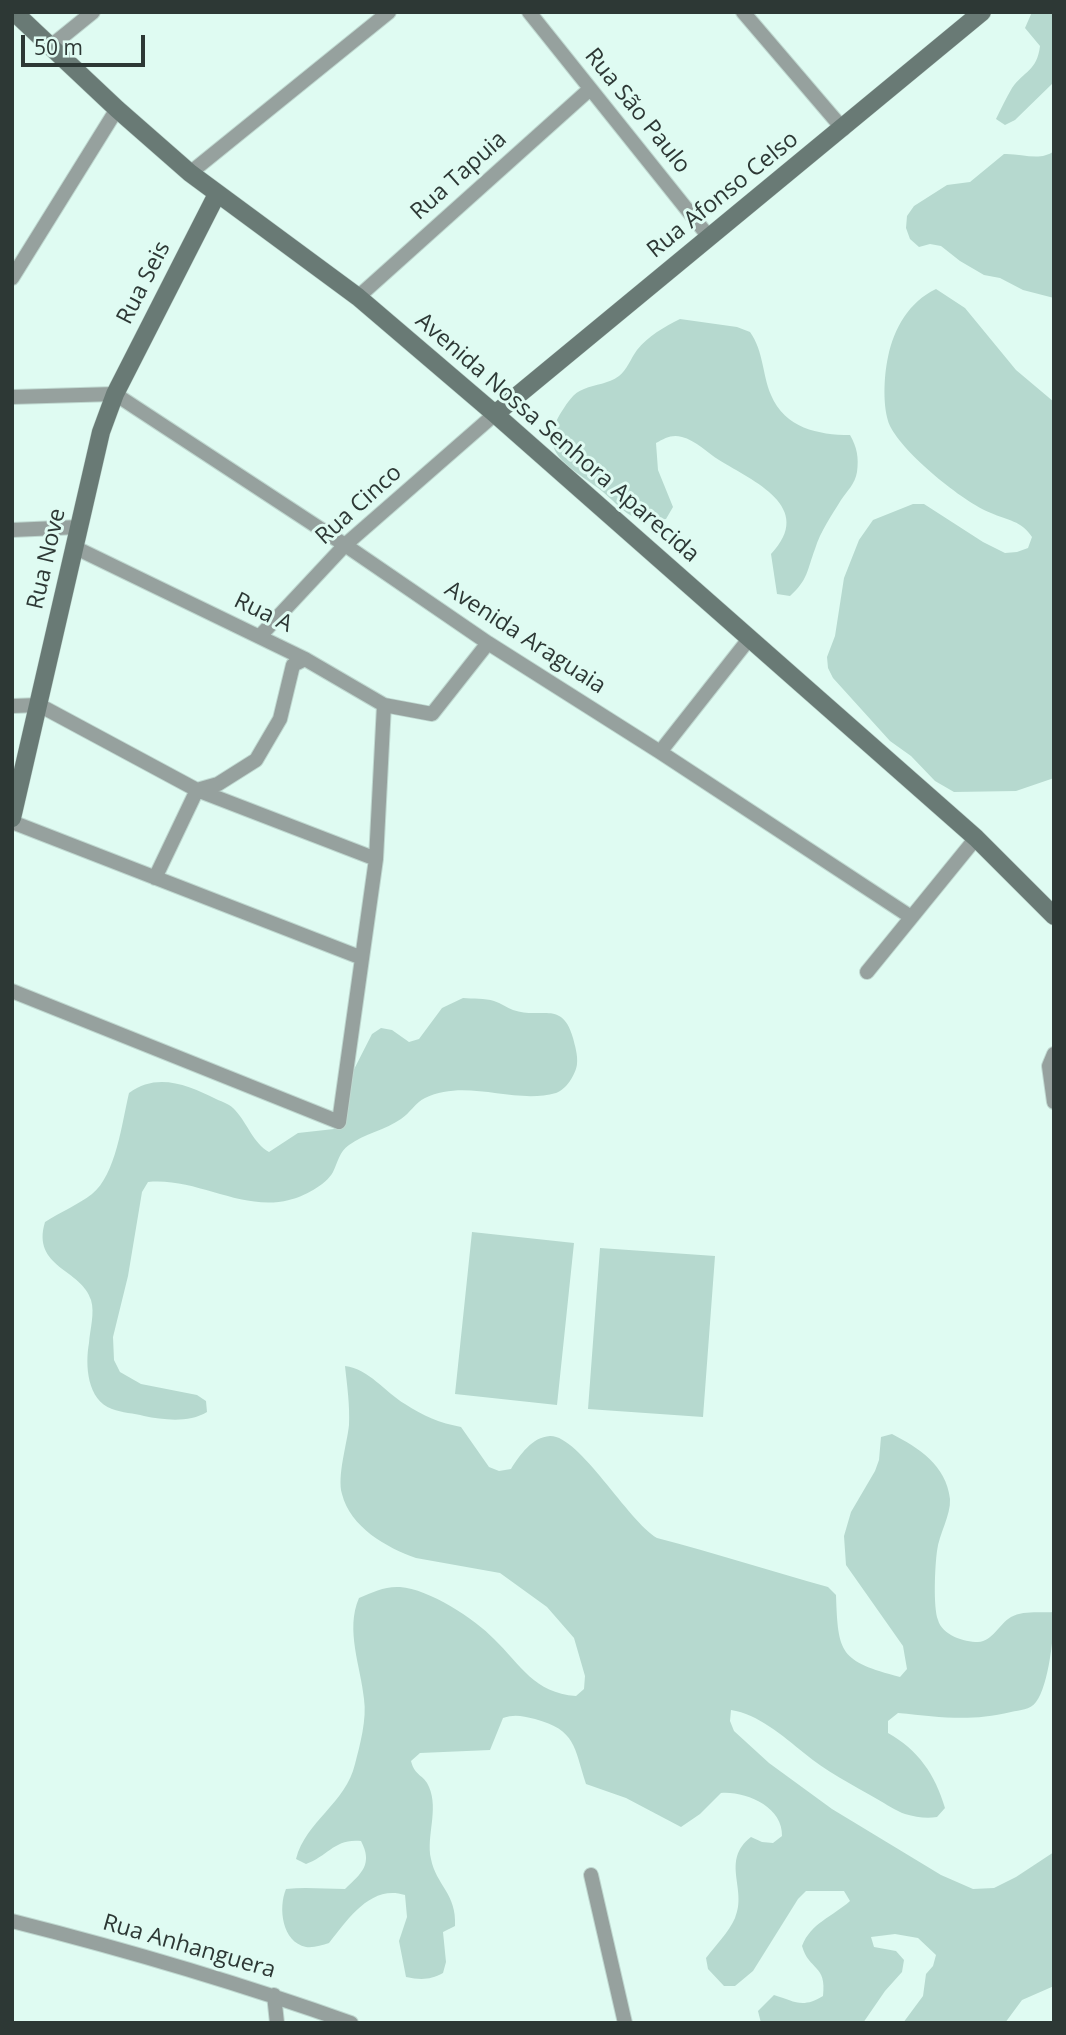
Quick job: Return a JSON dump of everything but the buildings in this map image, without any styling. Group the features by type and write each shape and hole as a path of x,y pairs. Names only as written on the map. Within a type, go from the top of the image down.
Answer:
{"street":[{"name":"Avenida Nossa Senhora Aparecida","path":"14,12 190,173 358,297 495,414 976,838 1054,916"},
{"path":"51,46 93,12"},
{"path":"190,173 388,12"},
{"name":"Rua São Paulo","path":"529,12 709,237"},
{"path":"743,12 843,129"},
{"name":"Rua Afonso Celso","path":"495,414 982,12"},
{"name":"Rua Tapuia","path":"358,297 590,89"},
{"path":"12,278 117,109"},
{"name":"Rua Seis","path":"116,394 217,194"},
{"path":"12,397 116,394"},
{"name":"Rua Nove","path":"13,813 102,432 116,394"},
{"name":"Avenida Araguaia","path":"116,394 488,643 911,917"},
{"name":"Rua Cinco","path":"260,636 345,545 495,414"},
{"path":"12,530 79,527"},
{"name":"Rua A","path":"75,547 305,659 384,705 432,713 488,643"},
{"path":"660,752 749,639"},
{"path":"155,878 197,790 218,784 256,760 280,719 293,665 305,659"},
{"path":"12,706 39,705 197,790 376,859"},
{"path":"12,991 339,1122 376,859 384,705"},
{"path":"13,813 155,878 362,958"},
{"path":"867,972 976,838"},
{"path":"1054,1054 1049,1066 1054,1102"},
{"path":"591,1875 625,2023"},
{"name":"Rua Anhanguera","path":"12,1921 130,1951 274,1995 351,2023"},
{"path":"274,1995 277,2023"}],"green space":[{"path":"1032,12 1054,12 1054,82 1015,120 1005,125 996,119 1012,88 1033,66 1040,46 1025,28"},
{"path":"1054,151 1054,298 1023,290 1000,278 984,275 941,246 930,244 919,247 910,239 906,228 907,216 914,206 947,185 970,182 1004,154 1037,157"},
{"path":"936,289 965,308 1016,370 1054,402 1054,778 1016,791 954,792 935,781 911,756 890,741 833,678 828,668 827,657 835,636 844,578 859,540 873,520 913,504 924,504 1005,553 1028,548 1032,537 1019,524 979,507 950,488 907,449 887,419 884,392 891,346 904,317 926,294"},
{"path":"680,319 737,327 750,332 758,347 771,395 785,415 815,431 850,435 854,444 858,462 854,480 823,530 804,580 790,596 777,594 771,554 783,537 787,522 783,509 775,497 762,487 697,444 675,436 656,443 658,470 673,507 666,519 653,520 643,520 628,514 567,465 554,448 552,437 555,425 574,395 619,376 646,340"},
{"path":"463,998 490,1000 513,1010 549,1013 563,1019 573,1038 577,1057 575,1072 567,1085 556,1093 540,1096 457,1090 425,1098 401,1119 349,1145 341,1154 333,1172 320,1186 289,1200 254,1202 184,1184 148,1182 142,1192 128,1276 113,1337 114,1360 120,1372 141,1384 197,1395 206,1401 207,1412 184,1419 152,1417 112,1409 97,1398 88,1371 91,1300 78,1281 51,1259 45,1249 43,1237 45,1222 92,1194 107,1174 117,1147 129,1093 150,1083 161,1082 195,1089 233,1108 259,1144 269,1152 298,1133 334,1129 342,1121 346,1085 372,1034 381,1028 392,1030 409,1042 419,1039 442,1008"},
{"path":"472,1232 574,1243 557,1405 455,1394"},
{"path":"600,1248 715,1256 703,1417 588,1409"},
{"path":"345,1366 369,1376 418,1412 461,1427 489,1467 499,1471 511,1469 532,1443 550,1436 562,1439 589,1463 632,1515 657,1538 828,1587 836,1595 838,1630 846,1652 865,1666 900,1677 907,1669 903,1646 846,1565 844,1536 851,1512 875,1471 881,1437 892,1434 930,1459 943,1476 950,1499 938,1545 936,1566 935,1606 940,1625 954,1637 978,1642 988,1639 1016,1615 1054,1612 1047,1672 1036,1702 1025,1709 982,1717 954,1718 898,1713 888,1721 888,1733 917,1755 936,1784 945,1808 933,1818 913,1816 895,1809 830,1772 779,1733 751,1716 731,1710 730,1721 734,1731 769,1763 832,1809 941,1875 973,1889 994,1888 1054,1852 1054,1986 1022,2000 1005,2023 903,2023 923,1996 926,1974 933,1966 936,1955 918,1938 895,1934 871,1937 874,1947 896,1951 904,1960 902,1972 863,2023 761,2023 758,2011 774,1995 804,2003 823,1996 824,1986 820,1973 802,1946 816,1926 850,1901 844,1891 806,1891 798,1899 753,1971 735,1986 724,1986 708,1969 706,1958 726,1934 735,1918 739,1896 736,1866 742,1846 751,1837 773,1843 782,1836 781,1826 770,1809 752,1798 721,1793 700,1814 681,1827 626,1798 586,1784 575,1750 566,1735 548,1723 519,1716 503,1718 490,1750 420,1753 411,1761 427,1783 432,1796 431,1859 450,1898 455,1915 455,1926 443,1932 446,1962 443,1973 425,1979 406,1977 399,1941 407,1917 405,1895 381,1894 371,1899 352,1914 329,1943 315,1947 298,1944 287,1931 282,1914 286,1889 345,1889 361,1873 366,1862 361,1841 345,1842 306,1864 296,1859 308,1834 350,1778 359,1749 365,1707 353,1623 359,1598 395,1587 424,1593 451,1606 475,1623 539,1684 562,1694 576,1696 584,1689 585,1676 574,1638 547,1607 500,1573 416,1558 393,1548 371,1535 353,1517 346,1506 341,1487 341,1469 349,1425"}]}
